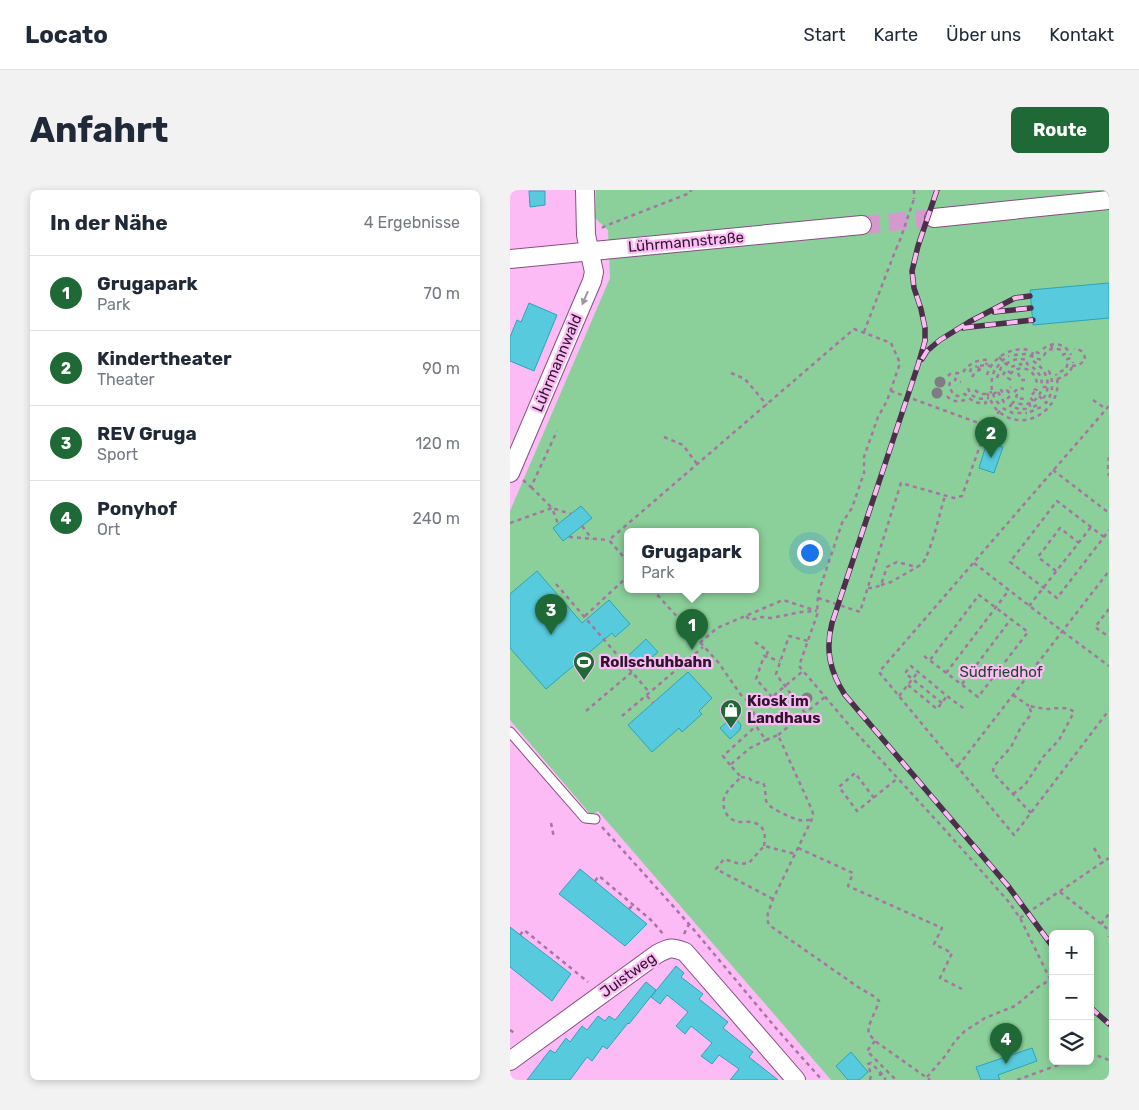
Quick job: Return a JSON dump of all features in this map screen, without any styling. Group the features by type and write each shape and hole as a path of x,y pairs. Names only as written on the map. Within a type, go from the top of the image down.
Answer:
{"street":[{"name":"Lührmannwald","path":"511,471 592,281 594,272 586,235 585,190"},
{"path":"934,218 1109,200"},
{"name":"Lührmannstraße","path":"510,259 862,225"},
{"name":"Juistweg","path":"510,1061 657,954 668,948 675,948 685,952 796,1080"}],"lane":[{"path":"510,732 585,818 595,819"}],"path":[{"path":"601,230 605,226 690,193 691,190"},
{"path":"864,332 900,243 914,199 914,190"},
{"path":"569,537 609,540 854,329 891,343 900,363 891,391 878,417 864,458 864,473 852,508 842,523 818,594 817,611 800,666 825,697 1008,901 1020,918 1049,978"},
{"path":"1043,349 1051,344 1056,344 1064,346 1069,351 1070,357 1066,369 1060,372"},
{"path":"1051,344 1052,351"},
{"path":"1032,356 1033,351 1044,355 1049,350 1052,351 1056,348 1061,350"},
{"path":"1072,366 1079,365 1085,360 1080,350 1074,349"},
{"path":"1013,350 1016,360"},
{"path":"988,375 990,366 1000,357 1013,350 1029,350"},
{"path":"1014,355 1023,354 1041,360"},
{"path":"1062,356 1065,354 1070,357"},
{"path":"999,404 993,393 991,382 993,373 1003,360 1010,356"},
{"path":"1000,357 1011,367 1021,364 1021,368"},
{"path":"1006,364 1020,358 1028,360 1027,364 1034,367 1039,373 1042,387 1048,387"},
{"path":"963,372 976,361 988,360 986,365"},
{"path":"1033,361 1040,366 1047,379 1048,387 1042,400"},
{"path":"1057,379 1069,372 1073,362"},
{"path":"970,372 978,366 990,366"},
{"path":"978,366 980,370"},
{"path":"997,367 1001,368 997,378"},
{"path":"1011,380 1008,378 1011,373 1021,368 1027,369 1034,375 1037,381 1030,397 1033,401"},
{"path":"1039,396 1046,403 1050,397 1052,378 1049,371 1053,369"},
{"path":"1066,369 1069,372"},
{"path":"972,377 976,372 984,370"},
{"path":"1003,375 1006,370 1011,373"},
{"path":"731,373 745,379 767,405"},
{"path":"948,376 958,373 955,380 961,382"},
{"path":"1018,373 1021,380 1025,380"},
{"path":"1034,375 1039,373"},
{"path":"987,394 999,412 1012,418 1024,420 1035,417 1051,406 1058,389 1056,374"},
{"path":"950,382 949,387 952,393 958,396"},
{"path":"986,382 991,382"},
{"path":"998,392 1004,402 1010,395 1007,390 1011,387"},
{"path":"968,388 973,396 977,398 989,398"},
{"path":"1024,389 1019,388 1016,398 1025,399"},
{"path":"818,598 860,612 901,482 945,496 954,498 962,496 987,426 1002,408 1013,413 1026,414 1026,409 1010,406 1013,402 1020,404 1033,401 1039,396 1041,391 1035,389"},
{"path":"1052,389 1058,389"},
{"path":"975,390 980,394 987,394 1001,390 1003,394"},
{"path":"891,391 987,426 1007,430"},
{"path":"958,396 964,393 977,403 986,403 984,399"},
{"path":"947,396 951,400 965,400"},
{"path":"958,396 958,401"},
{"path":"1093,400 1106,409"},
{"path":"1029,403 1031,408 1040,405 1037,410 1030,412"},
{"path":"1109,406 879,672 1014,834 1109,710"},
{"path":"1037,410 1041,414"},
{"path":"531,487 557,431"},
{"path":"664,438 683,445 698,464"},
{"path":"1109,457 1109,476"},
{"path":"1053,470 1109,513"},
{"path":"511,471 531,487 552,508 558,524"},
{"path":"868,588 874,588 891,582 921,565 925,560 945,496"},
{"path":"1104,537 1057,501 1010,562 1057,598 1104,537 1109,530"},
{"path":"510,523 552,508 571,514"},
{"path":"582,526 592,539"},
{"path":"1029,606 1091,527"},
{"path":"1056,571 1038,557 1054,535 1060,528 1079,542"},
{"path":"609,540 624,557"},
{"path":"882,585 888,567 897,562 917,567"},
{"path":"974,562 1109,666"},
{"path":"958,766 1109,571"},
{"path":"1105,576 1109,579"},
{"path":"585,616 624,580"},
{"path":"556,584 650,693"},
{"path":"946,673 1009,590"},
{"path":"656,593 718,662 741,695 752,706 756,726 766,740"},
{"path":"924,656 978,697 1028,632 979,595 930,660"},
{"path":"700,643 717,628 783,600 817,611"},
{"path":"1109,609 1095,626 1109,637"},
{"path":"746,616 751,620 817,611"},
{"path":"962,684 1011,619"},
{"path":"805,713 776,674 789,636 808,641"},
{"path":"755,642 768,651 766,657 764,656 756,679 772,697"},
{"path":"622,716 704,647"},
{"path":"766,657 780,661"},
{"path":"942,703 905,673 911,666 966,710"},
{"path":"752,706 772,697 803,671"},
{"path":"586,711 632,672"},
{"path":"899,696 918,672"},
{"path":"662,674 666,678"},
{"path":"908,685 937,709 947,696"},
{"path":"1013,695 1029,706 1046,709 1070,709 1074,712 1059,740 1043,757 1025,785 1013,794"},
{"path":"646,696 653,703"},
{"path":"730,765 750,748 778,735 825,697"},
{"path":"1029,706 1031,712 1029,717 993,770 995,775 1031,813"},
{"path":"756,726 723,756 741,777 749,778 755,783 763,783 766,788 767,803 771,807 795,819 806,821 812,819"},
{"path":"778,735 813,814 773,899 767,919 769,925 875,997 879,1001 868,1028 869,1035 930,1080"},
{"path":"874,798 855,773 839,787 857,811 874,798 898,778"},
{"path":"741,777 724,795 723,800 726,814 730,819 737,822 754,822 760,825 766,837 764,846 749,863 740,864 724,859 716,870 773,899"},
{"path":"595,819 689,924 822,1080"},
{"path":"551,823 554,838"},
{"path":"764,846 795,854"},
{"path":"798,848 853,873 848,886 942,928 934,944 952,953 940,978 962,989"},
{"path":"1094,848 1103,863"},
{"path":"1020,918 1109,858"},
{"path":"595,881 599,876 634,904 666,938"},
{"path":"1060,892 1109,930"},
{"path":"629,909 634,904"},
{"path":"1101,924 1109,914"},
{"path":"520,935 524,930 588,982"},
{"path":"553,961 556,956"},
{"path":"927,1076 965,1031 985,1018 1015,1006 1049,981"},
{"path":"510,1030 516,1034"},
{"path":"875,1041 867,1051 896,1080"},
{"path":"1094,1054 1109,1060"},
{"path":"870,1080 871,1075 868,1064 871,1063 885,1077 885,1080"},
{"path":"1017,1080 1059,1065"},
{"path":"880,1071 880,1080"}],"green space":[{"name":"Südfriedhof","path":"596,190 1109,190 1109,1080 831,1080 598,811 591,815 510,720 510,511 610,278 608,230 595,218"}],"building":[{"path":"529,191 545,191 545,205 530,207"},
{"path":"1109,283 1109,318 1033,325 1030,290"},
{"path":"529,303 557,315 534,371 510,361 510,337 517,320 521,322"},
{"path":"987,442 1003,447 994,473 979,468"},
{"path":"581,506 592,518 563,541 553,528"},
{"path":"537,571 582,623 609,600 630,624 615,637 612,633 546,689 510,648 510,594"},
{"path":"646,639 658,652 639,669 628,656"},
{"path":"688,672 712,698 699,711 702,714 682,732 679,728 652,752 628,725"},
{"name":"Kiosk im Landhaus","path":"734,716 741,725 740,730 730,739 720,728"},
{"path":"580,869 647,924 625,946 559,894"},
{"path":"510,927 571,974 552,1001 510,967"},
{"path":"676,966 684,973 681,977 703,994 699,999 728,1022 723,1028 753,1052 749,1057 778,1080 730,1080 739,1069 719,1055 712,1064 701,1056 712,1043 691,1026 685,1034 676,1026 688,1012 667,995 660,1004 651,997"},
{"path":"646,982 656,990 607,1049 603,1046 592,1061 587,1057 570,1080 527,1080 550,1050 555,1053 566,1038 570,1042 582,1026 587,1030 598,1016 605,1021 609,1016 615,1020"},
{"path":"1032,1048 1037,1061 998,1075 1000,1080 981,1080 976,1067"},
{"path":"851,1052 868,1072 859,1080 848,1080 836,1066"}],"tunnel":[{"path":"862,225 934,218"}],"railway":[{"path":"937,190 918,246 912,271 914,288 925,328 925,341 832,623 829,642 830,661 845,695 1008,886 1049,942"},
{"path":"922,359 927,351 940,340 969,322 1015,298 1030,296"},
{"path":"994,312 1031,308"},
{"path":"963,328 1033,320"},
{"path":"1094,1011 1109,1024"}],"place":[{"name":"Kindertheater","path":"991,458"},
{"name":"REV Gruga","path":"551,635"},
{"name":"Grugapark","path":"692,650"},
{"name":"Rollschuhbahn","path":"584,681"},
{"name":"Kiosk im Landhaus","path":"731,729"},
{"name":"Ponyhof","path":"1006,1064"}]}
